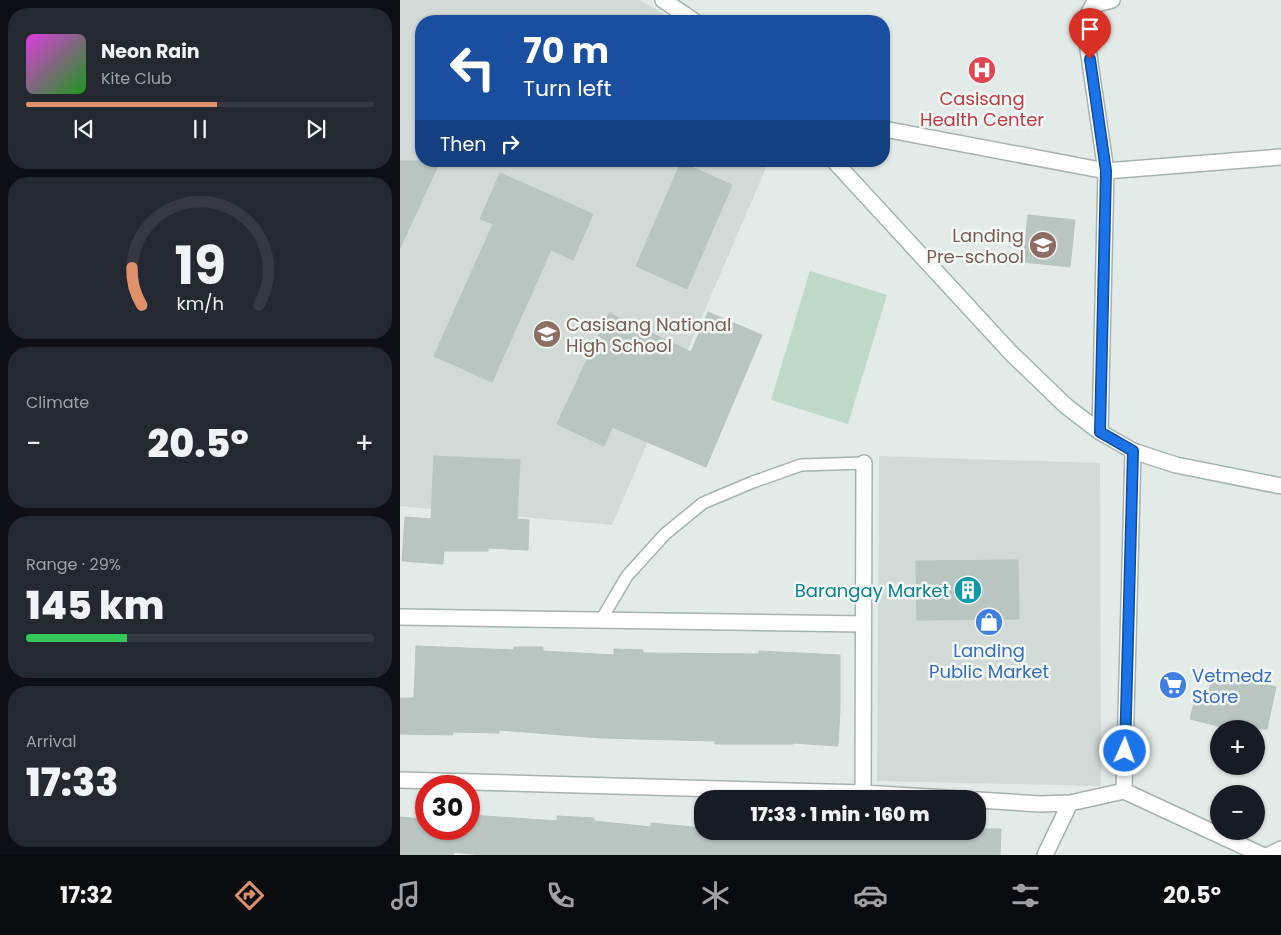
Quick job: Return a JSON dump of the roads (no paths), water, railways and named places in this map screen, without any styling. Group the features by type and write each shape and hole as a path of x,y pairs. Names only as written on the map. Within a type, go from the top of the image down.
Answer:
{"street":[{"path":"663,0 685,15"},
{"path":"1100,432 1106,171 1084,22 1093,5 1112,0"},
{"path":"890,130 1106,171 1281,157"},
{"path":"840,167 1011,353 1066,406 1100,432 1133,451 1176,465 1281,486"},
{"path":"1124,791 1133,451"},
{"path":"863,790 864,463"},
{"path":"400,617 863,624"},
{"path":"400,780 756,790"},
{"path":"986,801 1040,804 1070,803 1124,791 1262,855"},
{"path":"1045,855 1070,803"},
{"path":"1268,855 1281,850"}],"lane":[{"path":"601,620 627,576 665,534 703,503 753,482 801,465 864,463"}],"place":[{"name":"Casisang Health Center","path":"982,70"},
{"name":"Landing Pre-school","path":"1043,245"},
{"name":"Casisang National High School","path":"547,334"},
{"name":"Barangay Market","path":"968,590"},
{"name":"Landing Public Market","path":"989,622"},
{"name":"Vetmedz Store","path":"1173,685"}]}
